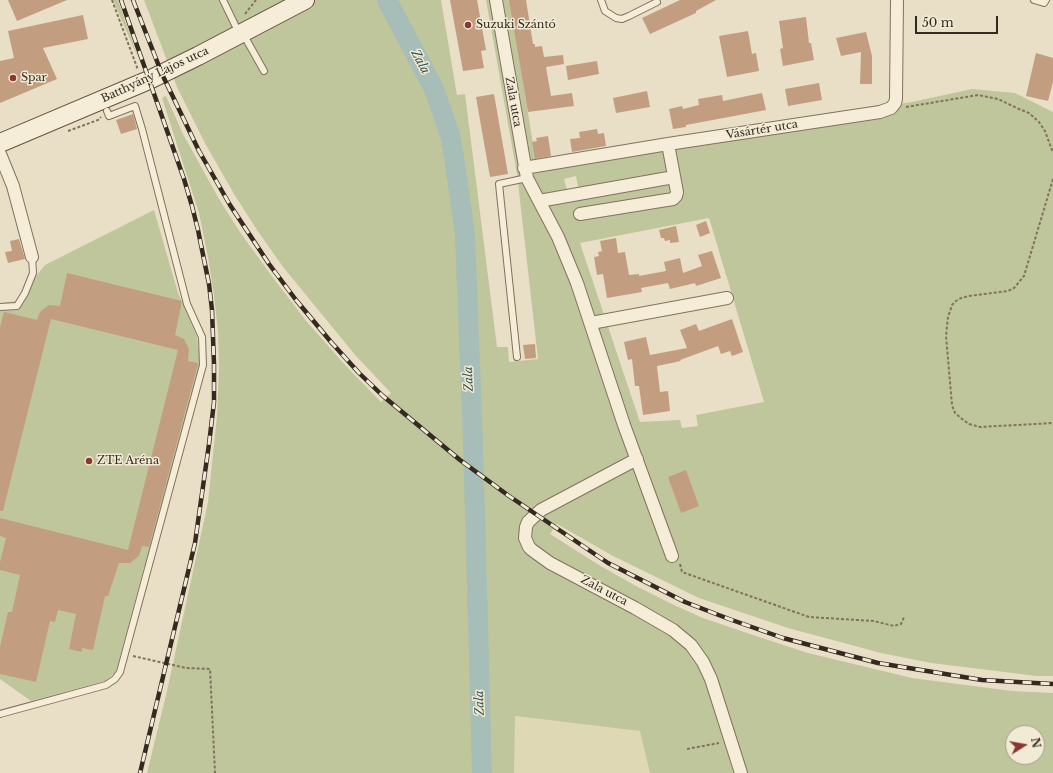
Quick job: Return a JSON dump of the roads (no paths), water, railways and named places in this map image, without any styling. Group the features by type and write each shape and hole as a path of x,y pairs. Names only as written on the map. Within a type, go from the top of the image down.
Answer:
{"street":[{"name":"Batthyány Lajos utca","path":"0,143 137,85 242,34 305,0"},
{"name":"Zala utca","path":"496,0 525,173 558,237 577,284 624,425 672,556"},
{"name":"Vásártér utca","path":"525,173 668,144 880,112 891,108 896,100 896,0"},
{"path":"579,194 584,214 673,199 677,192 668,144"},
{"path":"0,154 12,186 32,257"},
{"path":"538,200 674,177"},
{"path":"591,323 727,298"},
{"name":"Zala utca","path":"637,459 541,510 528,522 525,538 528,547 544,559 635,608 673,630 691,644 703,662 711,679 741,773"}],"lane":[{"path":"223,0 236,27 242,34 264,71"},
{"path":"600,0 605,11 616,18 629,16 657,2"},
{"path":"1034,0 1044,3 1046,0"},
{"path":"0,714 106,685 115,679 120,672 203,365 202,337 187,304 135,106 109,116 107,111"},
{"path":"517,357 499,184 525,173"},
{"path":"0,307 17,306 25,293 33,273 32,257"}],"waterway":[{"name":"Zala","path":"387,0 434,89 450,135 465,234 473,443 482,773"}],"railway":[{"path":"121,0 184,179 192,206 209,284 212,310 214,364 214,402 195,543 140,773"},
{"path":"133,0 162,74 199,151 230,205 269,264 296,300 359,373 383,396 460,460 509,496 608,563 685,602 729,619 783,638 878,663 982,680 1053,684"}],"place":[{"name":"Suzuki Szántó","path":"468,25"},
{"name":"Spar","path":"13,78"},
{"name":"ZTE Aréna","path":"89,461"}]}
